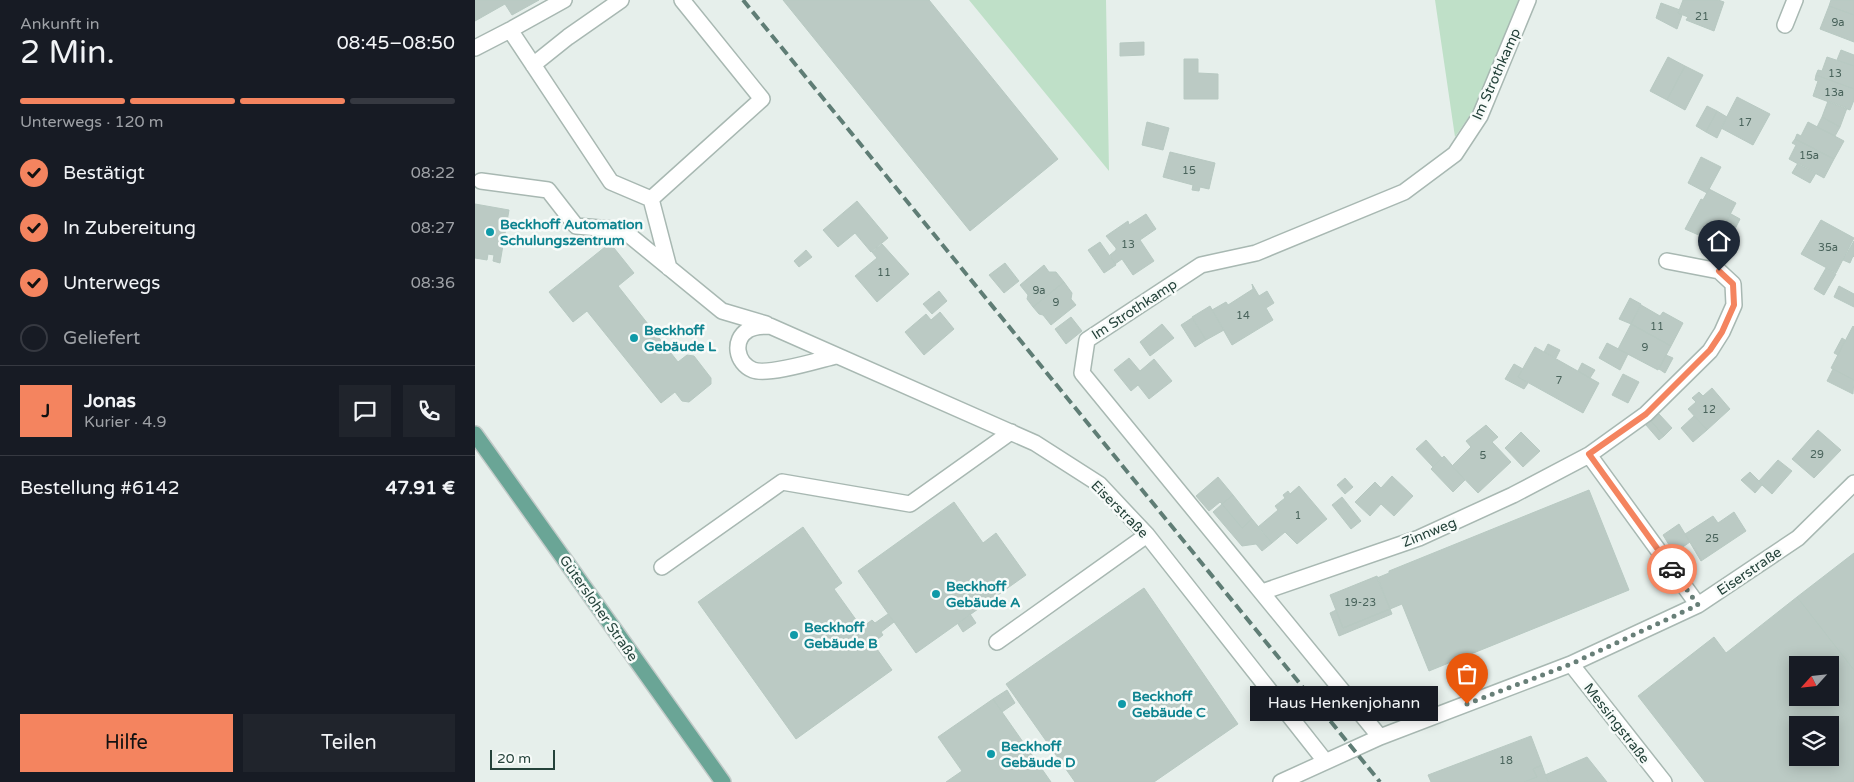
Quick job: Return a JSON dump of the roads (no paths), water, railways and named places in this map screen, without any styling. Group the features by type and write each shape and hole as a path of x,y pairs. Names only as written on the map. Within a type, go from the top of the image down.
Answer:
{"main road":[{"name":"Gütersloher Straße","path":"475,434 723,782"}],"street":[{"path":"475,48 564,0"},
{"path":"533,65 568,37 621,0"},
{"path":"651,199 763,99 682,0"},
{"name":"Im Strothkamp","path":"1380,737 1081,373 1087,340 1201,265 1256,253 1404,192 1455,154 1480,116 1528,0"},
{"path":"1785,25 1795,0"},
{"path":"510,30 611,182 651,199"},
{"name":"Eiserstraße","path":"481,181 549,190 576,226 623,230 722,311 770,326 1035,443 1099,484 1147,535 1325,761"},
{"path":"651,199 669,268"},
{"name":"Zinnweg","path":"1262,592 1419,538 1513,495 1589,454 1646,414 1710,350 1722,332 1734,305 1733,284 1719,271 1667,261"},
{"path":"770,326 755,327 747,330 738,340 737,353 744,364 754,370 769,371 836,356"},
{"path":"662,567 782,482 910,504 1011,432"},
{"path":"1589,454 1698,605"},
{"name":"Eiserstraße","path":"1281,782 1380,737 1571,664 1698,605 1798,538 1854,483"},
{"path":"997,642 1147,535"},
{"name":"Messingstraße","path":"1571,664 1664,782"}],"railway":[{"path":"743,0 1380,782"}],"place":[{"name":"Beckhoff Automation Schulungszentrum","path":"490,232"},
{"name":"Beckhoff Gebäude L","path":"634,338"},
{"name":"Beckhoff Gebäude A","path":"936,594"},
{"name":"Beckhoff Gebäude B","path":"794,635"},
{"name":"Beckhoff Gebäude C","path":"1122,704"},
{"name":"Haus Henkenjohann","path":"1467,704"},
{"name":"Beckhoff Gebäude D","path":"991,754"}]}
